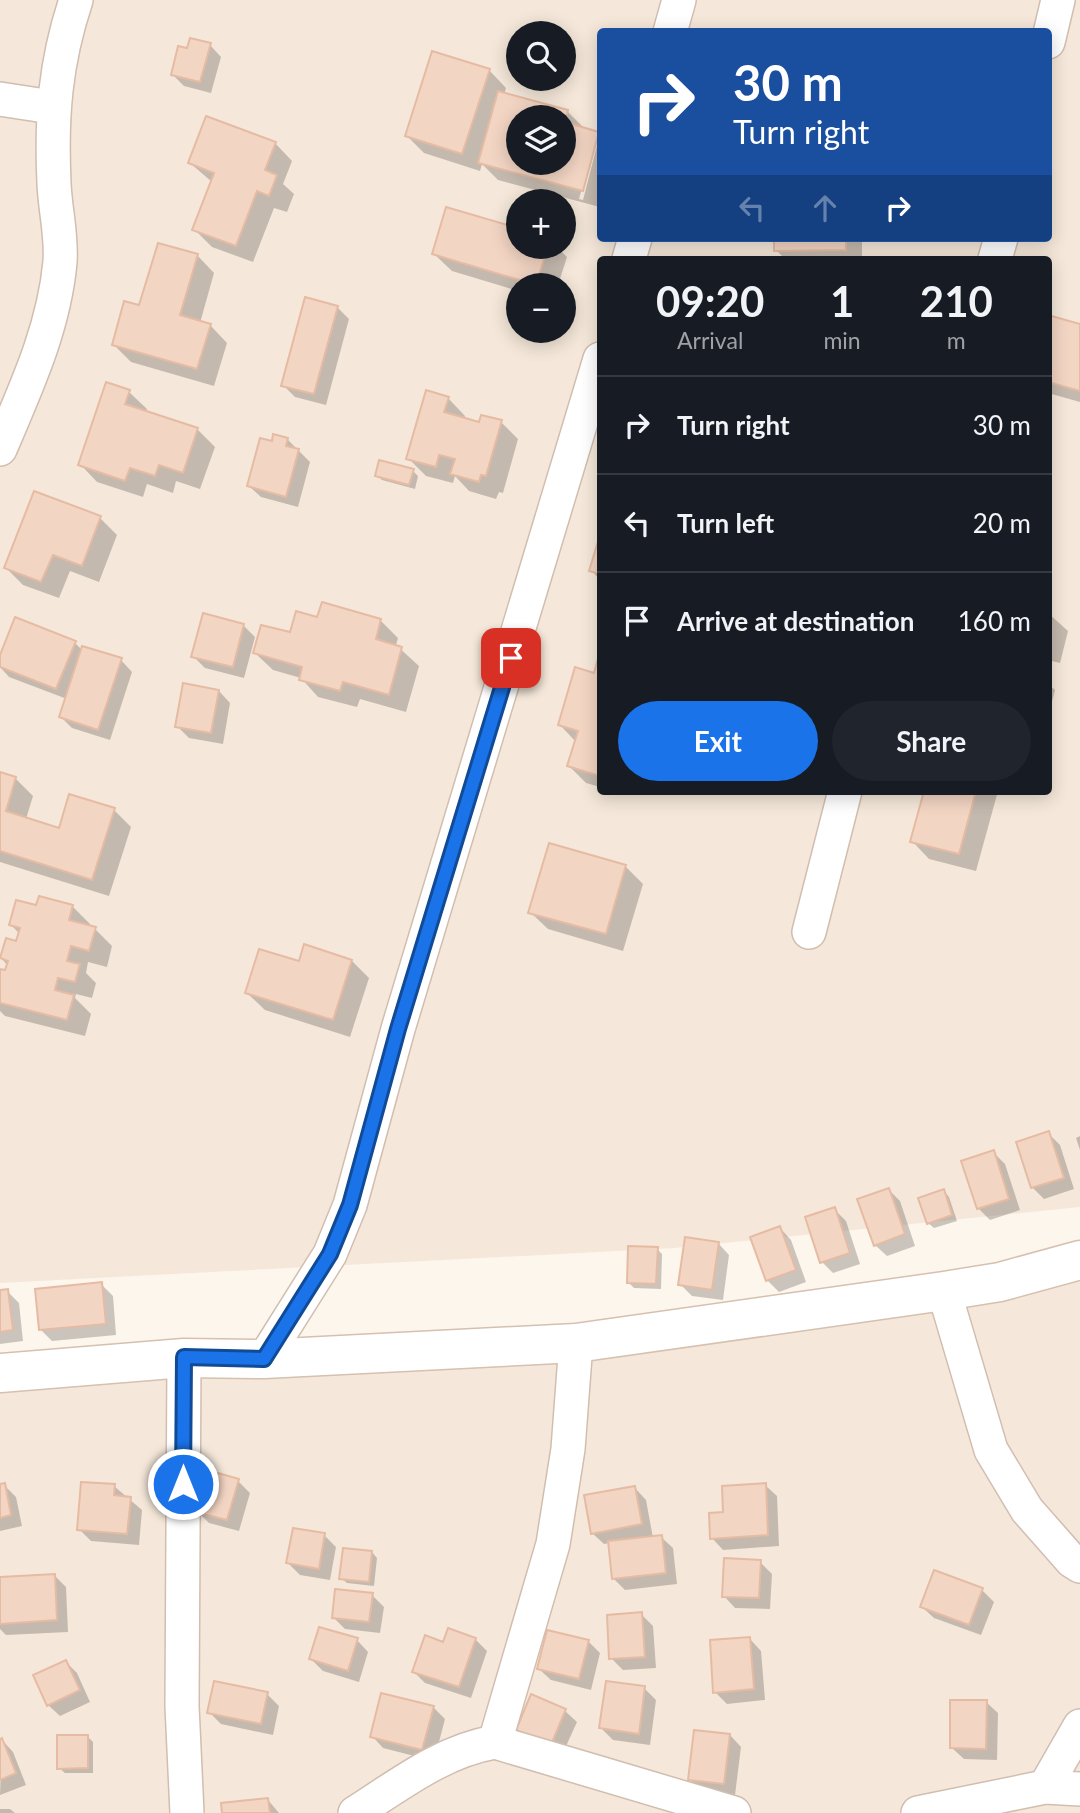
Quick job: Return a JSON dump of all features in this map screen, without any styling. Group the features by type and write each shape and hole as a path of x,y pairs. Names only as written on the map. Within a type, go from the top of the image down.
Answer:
{"street":[{"path":"0,449 32,374 53,309 60,261 52,107 66,29 76,0"},
{"path":"671,28 678,0"},
{"path":"1051,28 1058,0"},
{"path":"0,99 52,107"},
{"path":"264,1359 330,1254 350,1205 394,1042 592,422 597,383"},
{"path":"809,932 844,795"},
{"path":"0,1373 184,1357 264,1359 576,1343 1000,1282 1080,1261"},
{"path":"944,1291 991,1450 1027,1510 1072,1561 1080,1566"},
{"path":"495,1742 553,1545 568,1449 576,1343"},
{"path":"184,1357 182,1706 187,1813"},
{"path":"1045,1787 1080,1726"},
{"path":"355,1813 436,1761 470,1746 495,1742 734,1813"},
{"path":"918,1813 1045,1787 1080,1789"}],"shaded area":[{"path":"0,0 1080,0 1080,1207 675,1248 0,1283"},
{"path":"1080,1243 1080,1813 0,1813 0,1366 858,1317"}],"building":[{"path":"190,38 211,43 200,82 171,75 178,46 187,48"},
{"path":"432,51 490,69 462,154 405,136"},
{"path":"498,91 550,105 506,105 506,170 478,163"},
{"path":"206,116 276,142 265,170 277,175 269,196 257,191 236,246 192,230 214,173 188,163"},
{"path":"576,125 597,131 583,191 523,175 576,175"},
{"path":"446,207 506,224 506,259 544,259 540,273 506,273 506,276 432,254"},
{"path":"774,242 846,242 846,250 774,251"},
{"path":"158,243 198,254 180,315 211,324 197,369 112,345 124,301 139,305"},
{"path":"305,297 338,306 314,394 281,386"},
{"path":"1052,316 1080,324 1080,391 1052,383"},
{"path":"106,382 130,390 125,404 198,428 183,473 159,465 155,476 130,468 125,481 78,465"},
{"path":"426,390 449,397 444,412 479,422 481,415 502,420 486,476 481,475 479,482 450,474 455,459 439,455 436,467 406,459"},
{"path":"273,434 288,438 286,446 299,449 286,497 247,486 260,438 272,441"},
{"path":"379,460 414,469 409,485 375,476"},
{"path":"34,491 101,516 82,566 53,555 41,582 4,568"},
{"path":"597,545 597,573 589,571"},
{"path":"322,602 381,619 376,639 402,647 389,695 343,682 340,691 299,680 302,667 253,653 261,625 290,632 296,611 317,617"},
{"path":"203,613 244,624 233,667 191,657"},
{"path":"15,617 76,641 56,689 0,667 0,655"},
{"path":"82,646 122,658 98,730 59,717"},
{"path":"597,662 597,775 567,766 578,731 558,725 575,667 594,673"},
{"path":"183,683 219,690 211,733 175,727"},
{"path":"0,772 16,777 6,811 59,828 69,794 115,808 92,880 0,851"},
{"path":"923,795 975,795 959,854 910,842"},
{"path":"549,843 626,865 606,934 528,913"},
{"path":"39,896 73,905 69,920 96,927 89,951 71,946 67,961 80,964 75,982 58,978 55,990 74,995 67,1020 0,1003 0,969 5,970 8,961 0,958 6,938 16,941 20,928 9,925 16,900 36,905"},
{"path":"304,944 352,960 333,1020 245,993 259,949 299,961"},
{"path":"1049,1131 1064,1178 1031,1188 1016,1142"},
{"path":"994,1150 1009,1199 977,1209 961,1161"},
{"path":"889,1188 905,1234 874,1246 857,1199"},
{"path":"944,1189 952,1215 927,1224 918,1198"},
{"path":"835,1207 850,1253 820,1263 805,1217"},
{"path":"780,1226 796,1270 766,1281 750,1237"},
{"path":"685,1237 719,1242 712,1290 678,1285"},
{"path":"628,1246 658,1247 656,1284 627,1283"},
{"path":"102,1282 106,1324 39,1330 35,1289"},
{"path":"8,1289 13,1330 0,1332 0,1290"},
{"path":"207,1470 239,1479 227,1520 195,1512"},
{"path":"81,1482 115,1484 114,1495 131,1497 127,1534 77,1530"},
{"path":"5,1483 11,1515 0,1518 0,1484"},
{"path":"766,1483 768,1535 710,1539 709,1513 723,1512 722,1486"},
{"path":"635,1486 642,1524 591,1534 584,1495"},
{"path":"293,1528 325,1533 319,1569 286,1563"},
{"path":"662,1535 666,1573 612,1579 608,1541"},
{"path":"343,1548 372,1551 369,1582 339,1579"},
{"path":"724,1558 761,1560 759,1598 722,1597"},
{"path":"934,1570 983,1588 969,1625 920,1607"},
{"path":"55,1574 57,1620 0,1624 0,1577"},
{"path":"335,1589 373,1593 369,1622 332,1618"},
{"path":"642,1612 645,1657 609,1659 607,1615"},
{"path":"319,1627 358,1638 348,1671 309,1659"},
{"path":"448,1628 476,1638 459,1687 412,1672 425,1635 443,1642"},
{"path":"547,1630 589,1640 579,1679 537,1669"},
{"path":"750,1637 754,1689 713,1693 710,1640"},
{"path":"66,1660 80,1690 47,1706 33,1675"},
{"path":"214,1681 268,1692 261,1724 207,1713"},
{"path":"606,1681 645,1686 639,1734 599,1728"},
{"path":"381,1693 434,1706 422,1750 370,1737"},
{"path":"531,1694 566,1709 551,1745 516,1730"},
{"path":"950,1700 987,1700 986,1749 950,1748"},
{"path":"694,1730 730,1734 724,1784 688,1780"},
{"path":"57,1735 88,1735 88,1768 57,1769"},
{"path":"2,1738 16,1773 0,1780 0,1739"},
{"path":"268,1798 270,1813 222,1813 221,1803"}],"route":[{"path":"183,1484 184,1357 264,1359 330,1254 350,1205 398,1029 511,658"}]}
